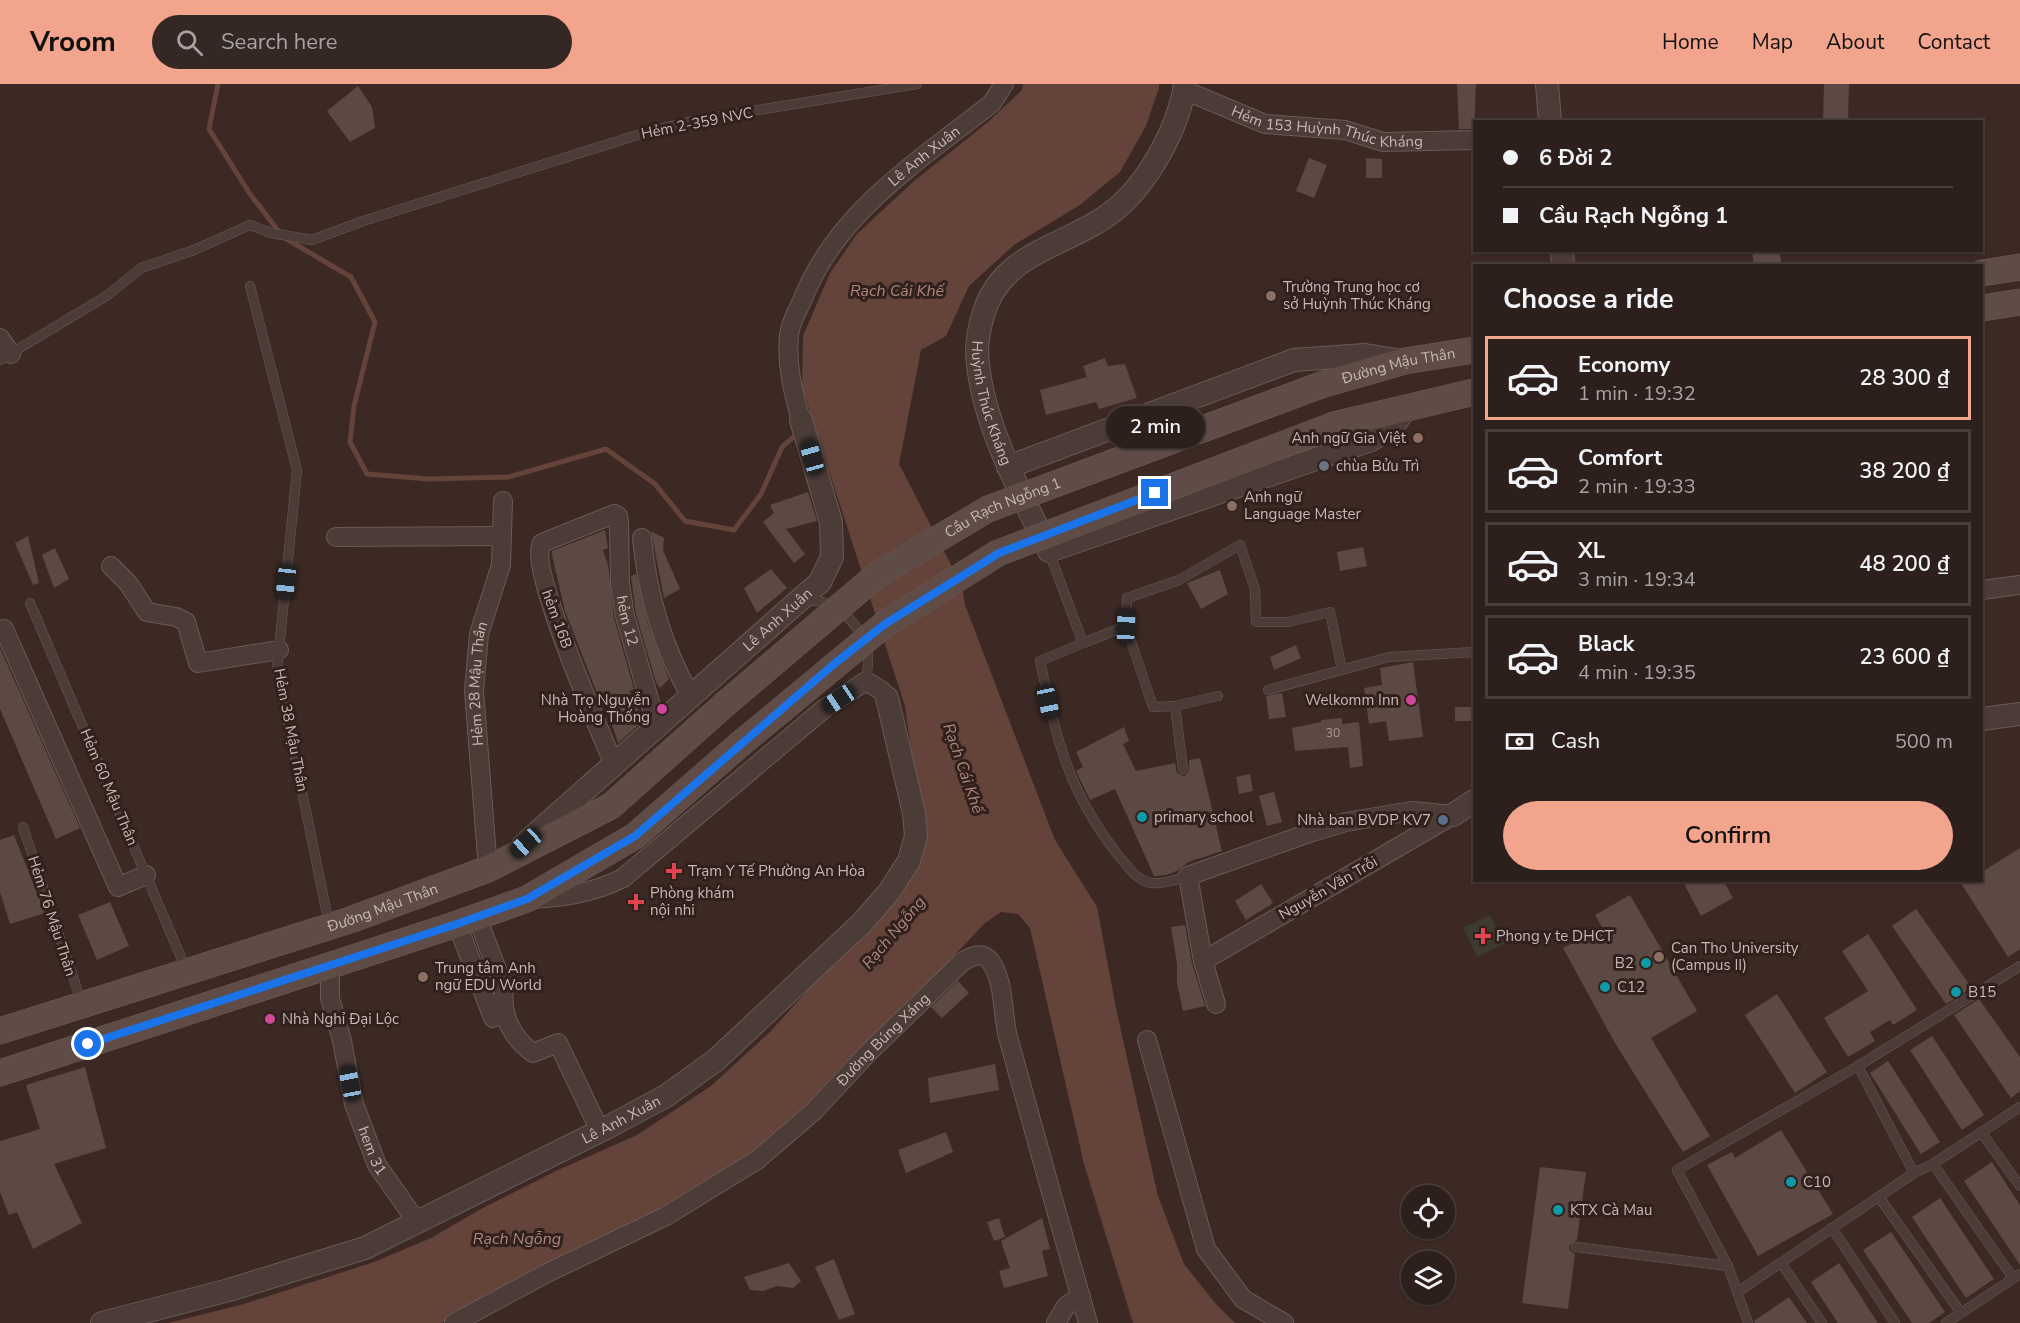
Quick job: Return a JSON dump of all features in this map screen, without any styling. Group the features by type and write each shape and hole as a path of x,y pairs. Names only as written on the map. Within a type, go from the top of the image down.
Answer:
{"main road":[{"path":"1983,273 2020,267"},
{"path":"1983,308 2020,302"},
{"name":"Đường Mậu Thân","path":"1321,385 1405,361 1473,350"},
{"name":"Cầu Rạch Ngỗng 1","path":"724,705 877,575 988,509 1321,385"},
{"path":"0,1073 467,921 527,899 635,836 885,624 999,553 1334,425 1473,392"},
{"name":"Đường Mậu Thân","path":"0,1031 329,926 498,864 611,806 724,705"}],"street":[{"name":"Lê Anh Xuân","path":"498,864 657,728 820,582 832,557 831,522 790,383 789,333 807,286 830,247 876,194 992,103 1004,84"},
{"path":"1547,84 1550,120"},
{"name":"Hẻm 153 Huỳnh Thúc Kháng","path":"1184,87 1265,124 1345,130 1383,142 1473,140"},
{"name":"Huỳnh Thúc Kháng","path":"1184,87 1166,140 1141,185 1112,212 1027,258 1003,275 993,289 978,332 977,353 984,395 1008,467 1294,360 1365,355 1405,361"},
{"path":"0,338 6,357"},
{"path":"1008,467 1049,551 1371,440 1393,426 1406,408"},
{"name":"Hẻm 28 Mậu Thân","path":"498,864 474,691 479,634 501,565 503,501"},
{"name":"hẻm 12","path":"614,514 619,522 620,584 625,616 657,728"},
{"name":"hẻm 16B","path":"614,514 542,543 538,552 544,586 614,765"},
{"path":"336,537 502,536"},
{"path":"642,538 648,585 673,663 691,697"},
{"path":"111,566 128,583 147,612 177,617 186,622 198,663 279,650"},
{"path":"1983,590 2020,585"},
{"path":"4,629 118,887 146,875"},
{"path":"527,899 569,897 600,890 623,878 825,708 866,681 882,691 887,698"},
{"name":"Lê Anh Xuân","path":"102,1323 229,1290 353,1251 417,1222 600,1131 666,1096 716,1060 862,923 889,892 909,861 916,836 914,813 887,698"},
{"path":"1983,719 2020,714"},
{"name":"Nguyễn Văn Trỗi","path":"1203,961 1473,802"},
{"path":"1216,1004 1203,961 1188,876 1267,847 1346,822 1412,811 1453,815"},
{"path":"467,921 504,988 502,998 512,1034 532,1053 563,1040 600,1131"},
{"path":"467,921 493,1018"},
{"name":"Đường Búng Xáng","path":"454,1323 549,1272 666,1216 757,1160 814,1111 868,1053 962,962 972,956 981,955 989,959 997,976 1007,1030 1088,1323"},
{"name":"hem 31","path":"330,965 330,998 342,1041 354,1104 377,1165 417,1222"},
{"path":"1147,1040 1206,1249 1243,1299 1284,1323"},
{"path":"1056,1323 1066,1306 1081,1296"}],"lane":[{"name":"Hẻm 2-359 NVC","path":"6,357 108,295 141,268 194,250 250,225 273,233 312,240 363,220 636,136 691,122 917,84"},
{"name":"Hẻm 38 Mậu Thân","path":"250,286 297,470 277,669 329,926"},
{"path":"1218,696 1175,706 1153,707 1126,626 1128,598 1179,580 1240,545 1255,589 1256,622 1288,622 1330,612 1342,670"},
{"path":"1049,551 1083,643"},
{"path":"799,601 813,600 835,605 853,624 867,648 866,681"},
{"name":"Hẻm 60 Mậu Thân","path":"30,603 187,971"},
{"path":"1126,626 1040,662 1057,743 1094,824 1137,878 1153,884 1188,876"},
{"path":"1268,690 1389,657 1473,652"},
{"path":"1175,706 1183,769"},
{"name":"Hẻm 76 Mậu Thân","path":"23,827 82,1004"},
{"path":"1748,1323 1728,1266 1677,1170 1858,1066 2020,966"},
{"path":"1858,1066 1914,1173"},
{"path":"1739,1292 1914,1173 1933,1164 2020,1107"},
{"path":"1981,1132 2020,1186"},
{"path":"1933,1164 2017,1276 1946,1323"},
{"path":"1879,1197 1961,1313"},
{"path":"1832,1228 1895,1323"},
{"path":"1576,1247 1728,1266"},
{"path":"1781,1263 1822,1323"}],"shaded area":[{"name":"Phong y te DHCT","path":"1490,915 1504,944 1477,957 1463,928"}],"water":[{"path":"1023,84 1159,84 1159,88 1146,126 1120,172 1080,205 1014,245 969,286 946,336 921,350 899,464 962,586 965,605 1055,840 1097,907 1117,1013 1158,1196 1184,1264 1215,1303 1235,1323 1133,1323 1084,1164 1030,928 1018,914 1001,912 985,923 798,1121 739,1167 674,1205 483,1303 441,1323 168,1323 244,1304 374,1262 431,1238 479,1210 558,1170 637,1135 711,1086 770,1032 817,980 922,830 905,706 802,387 803,336 830,273 857,234 914,181 987,123 1022,90"}],"building":[{"path":"1457,84 1476,84 1473,129 1459,129"},
{"path":"1824,84 1849,84 1848,120 1823,120"},
{"path":"358,86 372,107 375,128 350,142 327,111"},
{"path":"1309,158 1327,165 1314,198 1296,191"},
{"path":"1366,158 1382,159 1382,178 1366,178"},
{"path":"1752,252 1780,252 1781,264 1754,264"},
{"path":"1105,358 1108,366 1125,364 1137,398 1099,409 1096,402 1046,415 1040,390 1087,377 1083,366"},
{"path":"808,492 817,521 786,529 805,554 794,563 763,522 774,513 770,505"},
{"path":"605,530 608,548 603,550 608,565 614,618 634,689 629,691 643,721 618,743 604,700 600,701 565,611 552,555 552,551"},
{"path":"651,531 664,538 663,550 680,589 664,598"},
{"path":"28,536 39,583 33,585 15,543"},
{"path":"1363,547 1367,566 1340,571 1337,552"},
{"path":"55,548 69,579 54,588 42,555"},
{"path":"771,569 787,588 757,613 744,588"},
{"path":"1220,570 1228,594 1201,609 1187,583"},
{"path":"636,574 648,624 669,679 660,688 656,682 636,614 631,576"},
{"path":"1296,645 1301,658 1274,670 1270,657"},
{"path":"0,648 80,828 56,839 0,709"},
{"path":"1413,662 1423,737 1389,741 1386,721 1369,724 1364,688 1382,685 1380,668"},
{"path":"1282,693 1286,717 1269,719 1266,696"},
{"path":"1455,707 1473,707 1473,721 1455,721"},
{"path":"1342,718 1342,724 1359,722 1363,766 1350,768 1348,747 1295,751 1292,728 1321,722 1321,720"},
{"path":"1124,727 1129,741 1123,744 1136,771 1175,763 1177,773 1184,776 1189,771 1189,760 1200,758 1222,851 1188,862 1179,870 1166,875 1154,876 1115,789 1090,800 1076,771 1083,767 1076,752"},
{"path":"1250,774 1253,791 1239,794 1236,777"},
{"path":"1274,792 1282,822 1267,826 1259,796"},
{"path":"14,835 45,913 10,924 0,892 0,840"},
{"path":"2020,848 2020,949 2008,957 1960,882 1983,882 1983,871"},
{"path":"1683,882 1724,882 1733,898 1701,916"},
{"path":"1261,884 1273,903 1246,920 1235,901"},
{"path":"1630,895 1697,1011 1651,1038 1710,1136 1683,1152 1615,1043 1563,948 1602,927 1595,915"},
{"path":"110,902 129,946 97,960 78,915"},
{"path":"1916,909 1972,988 1946,1004 1892,926"},
{"path":"1185,925 1192,964 1205,1006 1183,1011 1177,983 1177,964 1171,927"},
{"path":"1868,934 1917,1010 1893,1025 1890,1020 1870,1032 1875,1041 1848,1057 1824,1018 1868,991 1842,951"},
{"path":"958,981 969,993 942,1018 931,1007"},
{"path":"1777,994 1827,1072 1795,1093 1745,1015"},
{"path":"1979,999 2020,1057 2020,1091 2011,1098 1954,1015"},
{"path":"1932,1036 1984,1115 1962,1130 1910,1050"},
{"path":"1888,1061 1940,1142 1921,1154 1870,1073"},
{"path":"995,1064 999,1090 930,1103 928,1078"},
{"path":"85,1067 106,1148 54,1164 82,1223 33,1249 17,1212 9,1215 0,1192 0,1141 40,1129 26,1085"},
{"path":"1781,1130 1833,1214 1758,1256 1707,1165 1732,1152 1735,1158"},
{"path":"946,1132 953,1152 906,1173 898,1150"},
{"path":"1992,1162 2020,1205 2020,1265 1964,1181"},
{"name":"KTX Cà Mau","path":"1540,1167 1586,1172 1577,1240 1569,1246 1575,1254 1568,1309 1522,1303"},
{"path":"1940,1198 1994,1279 1966,1298 1912,1217"},
{"path":"999,1218 1005,1237 994,1241 987,1222"},
{"path":"1042,1218 1050,1249 1042,1251 1048,1276 1004,1288 999,1271 1010,1268 1001,1241"},
{"path":"1891,1232 1945,1312 1929,1323 1912,1323 1863,1250"},
{"path":"834,1259 855,1314 839,1320 815,1267"},
{"path":"789,1263 801,1281 793,1288 777,1286 763,1291 750,1290 744,1277"},
{"path":"1839,1263 1878,1323 1838,1323 1811,1282"},
{"path":"1789,1297 1807,1323 1755,1323 1754,1321"}],"waterway":[{"path":"218,84 209,129 250,194 283,237 351,277 375,322 354,406 350,442 367,474 429,479 508,477 606,449 655,484 685,521 734,530 761,494 782,447 799,432"}],"place":[{"name":"Trường Trung học cơ sở Huỳnh Thúc Kháng","path":"1271,296"},
{"name":"Anh ngữ Gia Việt","path":"1418,438"},
{"name":"chùa Bửu Trì","path":"1324,466"},
{"name":"Anh ngữ Language Master","path":"1232,506"},
{"name":"Welkomm Inn","path":"1411,700"},
{"name":"Nhà Trọ Nguyễn Hoàng Thống","path":"662,709"},
{"name":"primary school","path":"1142,817"},
{"name":"Nhà ban BVDP KV7","path":"1443,820"},
{"name":"Trạm Y Tế Phường An Hòa","path":"674,871"},
{"name":"Phòng khám nội nhi","path":"636,902"},
{"name":"Phong y te DHCT","path":"1483,936"},
{"name":"Can Tho University (Campus II)","path":"1659,957"},
{"name":"B2","path":"1646,963"},
{"name":"Trung tâm Anh ngữ EDU World","path":"423,977"},
{"name":"C12","path":"1605,987"},
{"name":"B15","path":"1956,992"},
{"name":"Nhà Nghỉ Đại Lộc","path":"270,1019"},
{"name":"C10","path":"1791,1182"},
{"name":"KTX Cà Mau","path":"1558,1210"}],"route":[{"path":"88,1044 527,899 635,836 850,650 885,624 999,553 1155,493"}],"water label":[{"name":"Rạch Cái Khế","path":"897,290"},
{"name":"Rạch Cái Khế","path":"964,768"},
{"name":"Rạch Ngỗng","path":"893,932"},
{"name":"Rạch Ngỗng","path":"517,1238"}]}
